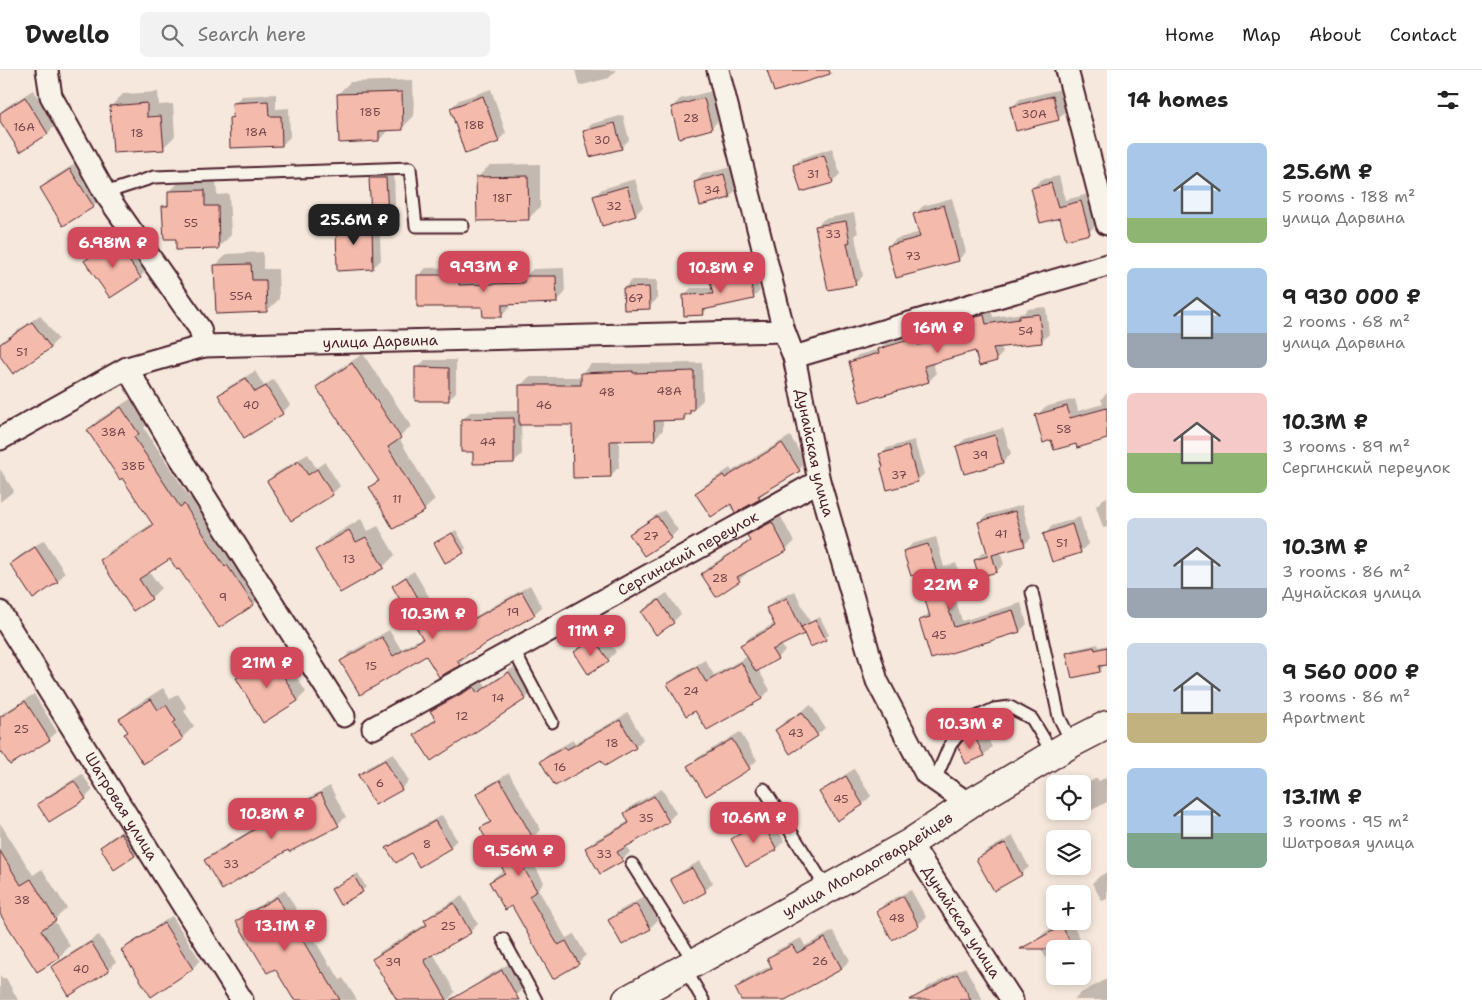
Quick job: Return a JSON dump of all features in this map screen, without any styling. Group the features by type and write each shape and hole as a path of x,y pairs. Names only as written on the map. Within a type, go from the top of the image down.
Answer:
{"street":[{"path":"47,70 51,96 105,193 200,329 204,346"},
{"name":"Дунайская улица","path":"718,70 784,332 794,357 820,481 877,681 926,774 969,804"},
{"path":"1067,70 1107,224"},
{"path":"794,357 1107,265"},
{"name":"улица Дарвина","path":"0,439 126,368 204,346 784,332"},
{"path":"126,368 171,443 344,716"},
{"name":"Сергинский переулок","path":"373,728 820,481"},
{"name":"Шатровая улица","path":"0,612 242,1000"},
{"name":"улица Молодогвардейцев","path":"627,1000 910,843 969,804 1062,749 1107,725"},
{"name":"Дунайская улица","path":"910,843 1012,1000"}],"lane":[{"path":"105,193 154,176 410,168 416,226 463,226"},
{"path":"1032,592 1058,717 1062,749"},
{"path":"514,651 552,722"},
{"path":"935,780 950,745 970,720 994,709 1010,707 1032,719 1062,749"},
{"path":"764,788 827,889"},
{"path":"632,864 689,965 703,1000"},
{"path":"503,939 536,1000"}],"building":[{"path":"767,70 829,70 830,74 774,92"},
{"path":"402,92 403,130 379,131 379,141 339,143 337,94"},
{"path":"483,96 499,142 465,154 450,108"},
{"path":"1053,96 1059,120 1016,131 1010,107"},
{"path":"25,97 48,134 20,152 0,121 0,113"},
{"path":"704,98 712,129 679,138 671,107"},
{"path":"268,101 269,116 281,116 282,146 230,148 229,118 233,117 232,103"},
{"path":"147,103 147,117 161,116 164,150 113,153 110,106"},
{"path":"615,123 622,149 590,157 583,131"},
{"path":"824,155 833,183 801,192 793,165"},
{"path":"70,169 94,207 63,226 40,188"},
{"path":"724,174 730,198 700,206 694,182"},
{"path":"528,176 529,220 477,221 476,177"},
{"path":"369,178 386,178 388,215 371,215"},
{"path":"1051,183 1058,207 1081,201 1090,234 1066,240 1060,218 1040,223 1031,188"},
{"path":"627,186 636,216 602,226 593,196"},
{"path":"205,190 205,206 218,206 219,249 176,250 176,239 164,239 162,206 168,206 168,191"},
{"path":"944,205 959,261 896,278 887,246 920,237 913,214"},
{"path":"846,221 850,242 847,243 856,285 828,290 815,226"},
{"path":"372,222 373,269 337,271 336,224"},
{"path":"115,240 141,278 110,298 84,261"},
{"path":"251,264 252,280 266,280 267,312 216,314 214,265"},
{"path":"748,270 754,299 703,310 704,315 684,316 683,295 713,294 709,278"},
{"path":"417,275 459,275 459,285 524,283 524,276 556,276 557,303 502,305 502,317 483,317 482,307 417,307"},
{"path":"649,287 650,309 624,310 623,288"},
{"path":"1039,314 1042,343 993,348 997,361 979,366 975,351 924,366 929,382 860,402 849,362 879,353 878,349 916,338 918,345 969,330 966,320 984,315 986,324 1019,319 1019,316"},
{"path":"32,322 51,348 13,374 0,356 0,344"},
{"path":"352,363 401,438 388,447 425,511 393,529 369,487 379,481 316,387"},
{"path":"415,367 449,368 449,401 415,401"},
{"path":"633,371 633,373 694,371 694,410 690,410 690,414 684,414 684,420 654,421 655,440 610,441 611,477 573,478 572,425 519,425 519,385 581,385 581,373"},
{"path":"246,378 255,392 266,386 283,414 244,438 218,395"},
{"path":"1067,406 1070,418 1107,408 1107,439 1077,448 1076,444 1054,450 1051,440 1043,443 1035,415"},
{"path":"121,407 139,434 134,437 180,507 184,504 225,567 227,565 254,605 219,628 179,569 177,570 170,559 139,579 152,599 133,611 100,560 153,525 87,430"},
{"path":"514,418 514,463 473,464 473,452 461,452 461,419"},
{"path":"995,435 1003,463 964,474 956,446"},
{"path":"782,443 800,471 758,496 760,499 735,513 731,504 711,517 695,493 723,475 725,478"},
{"path":"908,446 918,482 887,490 879,454"},
{"path":"299,461 308,475 317,469 333,495 291,521 267,481"},
{"path":"1015,511 1025,546 992,555 997,572 979,577 974,560 988,556 978,522"},
{"path":"657,516 672,538 644,556 629,534"},
{"path":"772,522 787,551 737,577 740,581 716,597 701,574 750,541 747,535"},
{"path":"1072,524 1081,553 1052,562 1043,534"},
{"path":"349,530 356,542 366,537 384,568 340,593 315,550"},
{"path":"452,533 464,553 445,563 434,543"},
{"path":"928,544 937,573 949,570 954,586 943,589 954,627 1013,610 1020,632 931,659 919,620 930,617 918,574 911,576 903,551"},
{"path":"35,547 58,582 33,599 10,564"},
{"path":"406,577 437,631 459,618 463,625 522,592 535,615 457,661 460,665 439,677 426,656 360,695 340,661 382,637 393,656 423,639 392,586"},
{"path":"787,598 804,634 772,650 778,659 756,672 740,645 775,626 766,608"},
{"path":"659,600 674,623 656,635 641,612"},
{"path":"816,620 826,640 810,647 801,627"},
{"path":"594,639 609,661 588,674 574,652"},
{"path":"1094,647 1095,650 1107,647 1107,665 1099,666 1100,672 1072,678 1066,653"},
{"path":"272,656 298,701 263,723 236,678"},
{"path":"741,662 762,699 707,730 695,711 686,716 667,684 697,667 706,682"},
{"path":"509,672 526,699 431,761 414,735 436,720 430,711 474,687 477,693"},
{"path":"151,699 158,710 166,705 176,721 173,723 183,739 143,764 124,734 128,732 119,719"},
{"path":"25,701 50,740 10,765 0,750 0,717"},
{"path":"802,712 818,736 790,754 775,730"},
{"path":"620,720 636,748 605,766 601,760 555,786 540,761 565,747 566,750"},
{"path":"974,735 984,756 966,764 958,747 964,739"},
{"path":"732,739 750,769 706,796 687,766"},
{"path":"385,760 402,790 375,805 358,775"},
{"path":"846,776 863,805 837,821 819,792"},
{"path":"500,780 533,838 513,850 537,891 529,896 558,945 566,941 579,964 553,979 512,906 505,910 489,882 505,873 480,828 491,822 476,794"},
{"path":"74,781 86,799 49,822 37,804"},
{"path":"321,793 339,826 289,852 288,850 222,890 204,860 257,828 252,819 268,811 272,820"},
{"path":"654,796 669,822 617,852 623,861 600,874 585,848 629,823 624,813"},
{"path":"435,821 451,848 419,867 411,853 396,863 386,848"},
{"path":"762,822 777,850 746,867 731,839"},
{"path":"121,833 135,856 114,870 100,847"},
{"path":"1005,843 1022,875 994,891 976,859"},
{"path":"0,851 21,885 31,879 56,920 41,930 60,958 37,972 0,914"},
{"path":"692,868 706,892 684,904 670,879"},
{"path":"354,876 363,892 340,905 331,889"},
{"path":"903,896 919,926 892,940 876,911"},
{"path":"277,897 340,1000 294,1000 275,969 267,973 236,921"},
{"path":"454,903 471,933 424,960 447,1000 397,1000 372,959 427,925 424,920"},
{"path":"636,904 651,929 622,945 608,920"},
{"path":"164,923 193,969 151,997 121,950"},
{"path":"1055,930 1064,930 1069,940 1046,940 1046,949 1020,949"},
{"path":"825,938 842,969 785,1000 741,1000 735,988 772,968 767,958 792,945 797,953"},
{"path":"91,942 109,971 69,996 51,967"},
{"path":"502,970 519,1000 450,1000"},
{"path":"957,974 971,1000 909,1000"}]}
